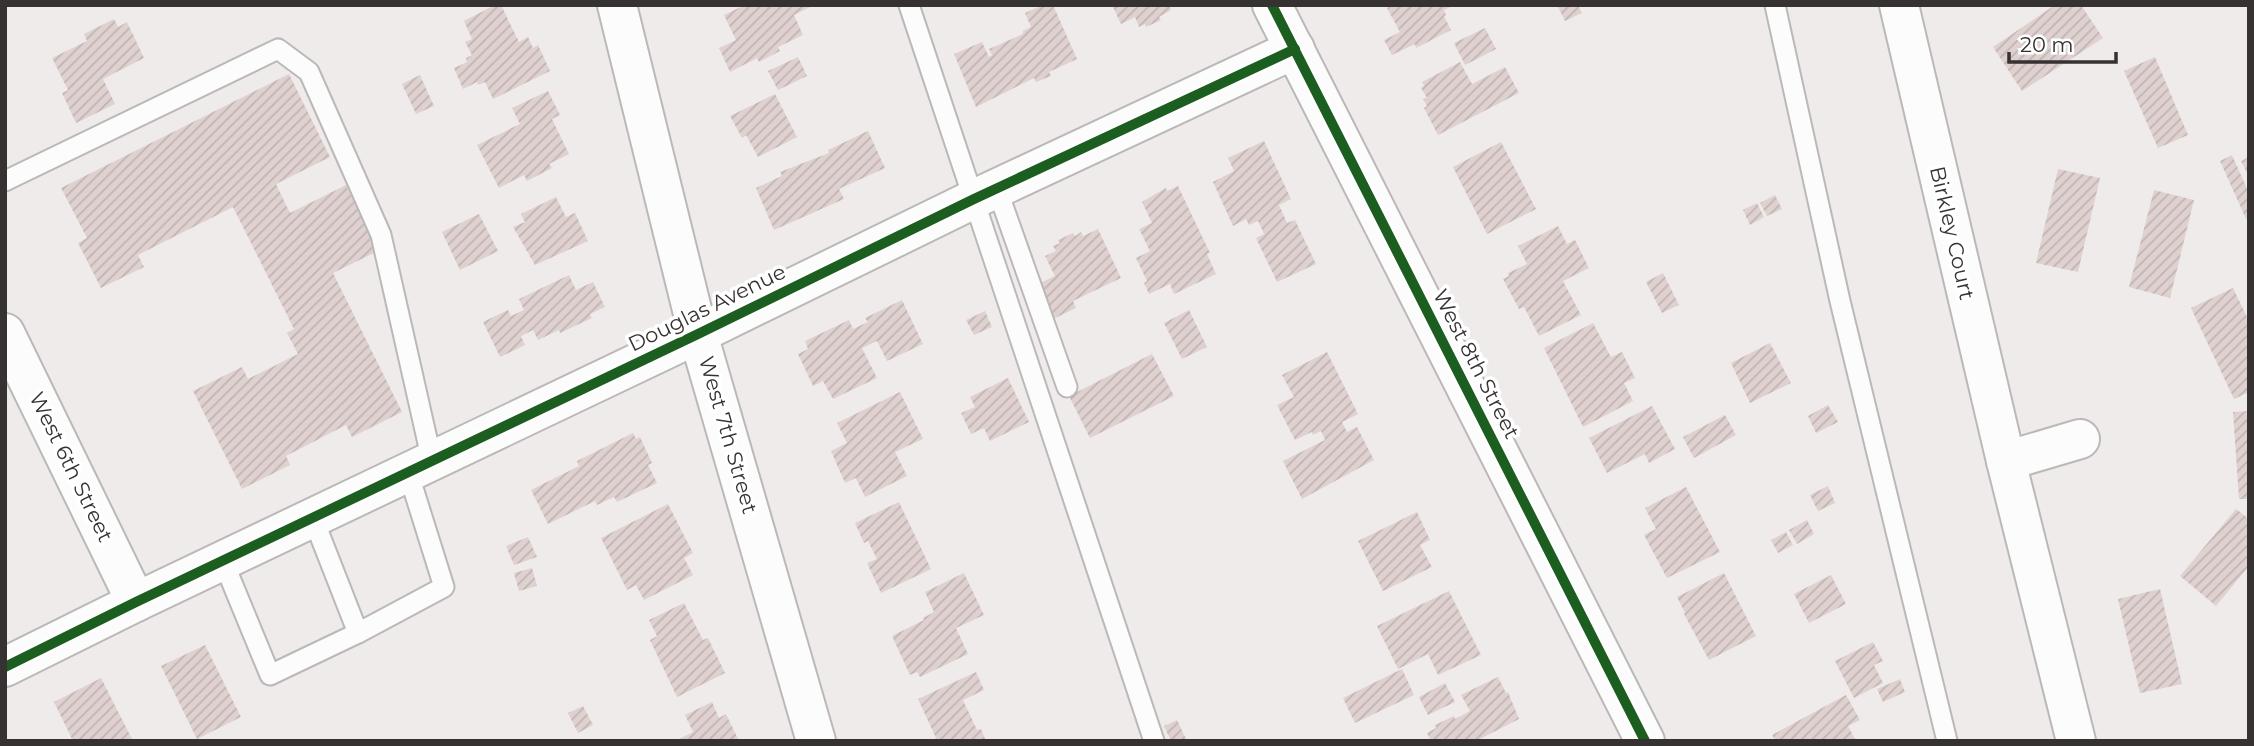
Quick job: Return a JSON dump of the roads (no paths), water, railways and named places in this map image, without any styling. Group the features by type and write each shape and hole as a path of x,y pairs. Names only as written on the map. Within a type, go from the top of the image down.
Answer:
{"street":[{"name":"West 7th Street","path":"618,5 698,334 816,741"},
{"name":"West 8th Street","path":"1272,5 1645,741"},
{"name":"Birkley Court","path":"1899,5 2006,461 2076,741"},
{"name":"Douglas Avenue","path":"5,667 985,194 1295,49"},
{"name":"West 6th Street","path":"5,333 136,602"},
{"path":"2006,461 2080,439"}],"lane":[{"path":"909,5 1067,387"},
{"path":"1775,5 1840,302 1947,741"},
{"path":"5,181 278,49 309,72 381,235 420,467 444,587 270,676 223,561"},
{"path":"985,194 1154,741"},
{"path":"313,518 358,633"}]}
